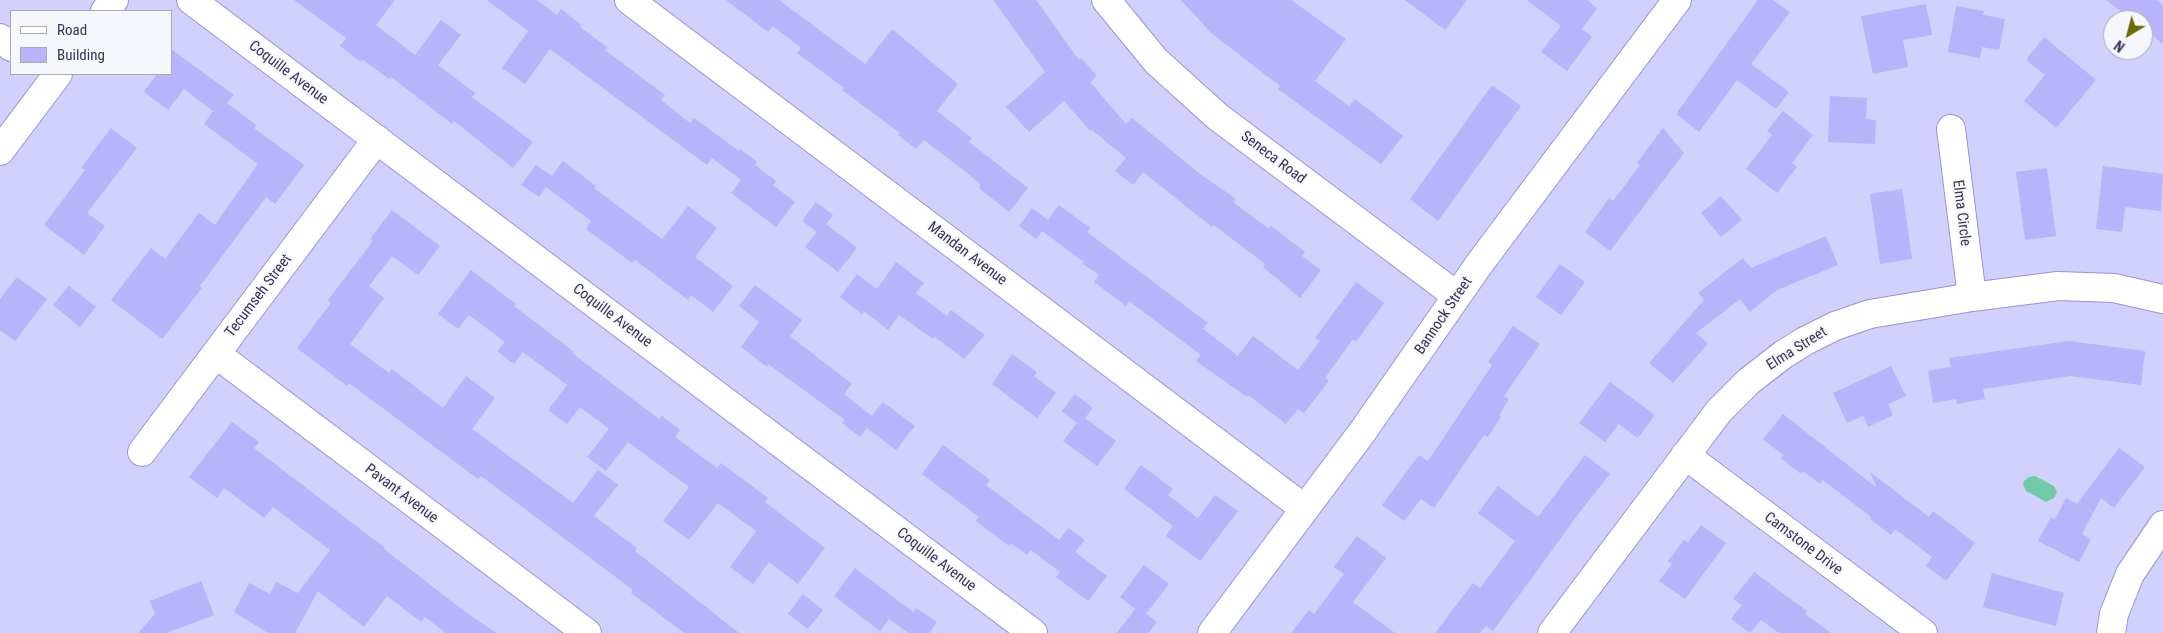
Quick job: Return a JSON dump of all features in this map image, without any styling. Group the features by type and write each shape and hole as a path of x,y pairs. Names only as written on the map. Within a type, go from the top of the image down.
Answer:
{"street":[{"path":"106,10 114,0"},
{"name":"Coquille Avenue","path":"191,0 1033,633"},
{"name":"Mandan Avenue","path":"629,0 1305,509"},
{"name":"Seneca Road","path":"1106,0 1156,61 1218,117 1457,296"},
{"name":"Bannock Street","path":"1212,633 1404,374 1457,296 1677,0"},
{"path":"0,38 10,46"},
{"path":"0,151 53,76"},
{"name":"Elma Circle","path":"1951,129 1972,297"},
{"name":"Tecumseh Street","path":"142,452 377,140"},
{"name":"Elma Street","path":"1552,633 1684,455 1720,411 1749,381 1805,340 1870,314 1972,297 2058,286 2114,288 2163,298"},
{"name":"Pavant Avenue","path":"216,354 587,633"},
{"name":"Camstone Drive","path":"1684,455 1922,633"},
{"path":"2111,633 2114,614 2130,574 2163,524"}],"shaded area":[{"path":"2035,476 2054,486 2057,492 2054,498 2046,502 2026,491 2023,485 2024,481 2029,477"}],"building":[{"path":"294,0 395,0 376,25 415,55 441,20 461,35 438,65 475,93 472,97 533,142 513,168 454,121 452,124 391,77 389,79 363,60 361,62 340,46 346,38"},
{"path":"487,0 537,0 557,15 561,9 581,25 580,27 607,47 605,50 665,95 661,100 690,123 694,118 757,162 755,165 776,181 773,185 795,202 776,227 731,193 741,180 712,158 707,165 550,49 525,84 502,68 528,31"},
{"path":"726,0 779,0 865,64 892,29 958,84 937,111 972,138 969,142 1028,188 1009,212 979,188 981,185 966,172 924,140 916,149 898,135 900,133 842,90 844,88 797,53 801,48 773,26 768,32"},
{"path":"993,0 1036,0 1079,60 1081,58 1097,76 1090,82 1126,124 1132,118 1200,174 1236,199 1233,202 1269,229 1271,226 1305,252 1302,256 1321,270 1300,298 1263,267 1265,264 1214,225 1212,227 1143,172 1133,185 1115,171 1126,158 1092,130 1090,131 1064,101 1029,132 1006,107 1045,72"},
{"path":"1181,0 1291,0 1346,39 1315,81 1349,106 1355,99 1403,136 1381,164 1278,89 1280,86 1211,33"},
{"path":"1405,0 1467,0 1445,30"},
{"path":"1527,0 1587,0 1597,8 1582,29 1592,37 1567,71 1541,52 1561,26"},
{"path":"1758,0 1773,0 1790,12 1751,64 1789,92 1776,109 1737,80 1699,132 1676,114"},
{"path":"2106,0 2156,0 2163,5 2163,44 2153,36 2153,10 2119,10"},
{"path":"1926,4 1932,35 1903,40 1908,67 1873,74 1861,16"},
{"path":"1956,6 1984,11 1983,15 2005,19 1999,50 1982,47 1980,58 1948,52"},
{"path":"2044,37 2096,80 2056,128 2024,101 2045,75 2026,60"},
{"path":"172,50 234,95 227,103 256,125 254,128 304,165 275,204 266,197 200,286 202,288 162,339 111,300 151,248 165,259 199,213 215,225 258,164 204,124 213,111 184,89 168,110 144,92 156,75 172,75"},
{"path":"1492,85 1521,106 1438,221 1410,199"},
{"path":"1830,96 1867,98 1866,119 1876,120 1875,144 1828,142"},
{"path":"1783,111 1813,135 1792,163 1797,167 1777,193 1746,169 1772,135 1767,131"},
{"path":"111,128 137,148 87,213 105,226 84,255 44,225 85,170 81,168"},
{"path":"1663,128 1684,153 1610,251 1585,232 1609,198 1613,201 1640,165 1637,163"},
{"path":"563,161 596,186 594,188 662,239 688,206 717,228 695,257 733,286 713,312 691,295 688,300 635,260 632,263 586,229 591,221 546,187 539,197 521,185 536,165 552,176"},
{"path":"2103,166 2163,174 2161,211 2125,207 2122,232 2096,229"},
{"path":"2047,168 2056,236 2025,240 2016,172"},
{"path":"1902,189 1912,259 1880,264 1870,194"},
{"path":"1721,196 1742,220 1721,237 1701,213"},
{"path":"816,202 833,215 826,224 857,248 838,272 805,247 817,232 802,221"},
{"path":"1059,205 1090,228 1087,232 1208,323 1203,329 1238,356 1253,336 1298,370 1320,341 1315,338 1356,282 1384,303 1356,342 1353,339 1325,378 1329,381 1304,413 1298,409 1286,424 1248,395 1247,397 1196,361 1201,355 1129,301 1126,306 1094,282 1099,275 1083,264 1084,262 1042,231 1036,239 1019,226 1032,208 1048,220"},
{"path":"392,210 440,246 418,275 392,256 369,286 384,298 350,344 389,373 392,369 443,408 466,376 495,398 472,429 573,503 598,470 618,485 594,516 637,548 635,551 739,633 684,633 631,593 633,590 481,476 478,479 349,383 347,386 297,348 331,303 328,300 373,241 370,239"},
{"path":"1826,236 1838,265 1777,290 1750,312 1740,299 1696,333 1708,344 1673,383 1649,363 1704,300 1698,293 1743,258 1751,268"},
{"path":"896,262 924,283 916,293 947,316 951,310 985,335 964,359 935,337 933,339 899,315 888,330 864,311 862,314 840,297 857,274 877,289"},
{"path":"1560,264 1585,282 1561,315 1536,297"},
{"path":"471,270 516,304 514,306 573,351 572,353 659,419 662,416 680,430 675,437 717,468 721,463 768,498 765,502 825,548 798,584 769,562 753,584 730,567 756,531 718,503 689,540 663,521 689,487 628,442 606,471 587,457 609,429 580,407 567,424 548,410 567,385 523,352 514,364 497,351 505,342 469,315 458,329 438,314"},
{"path":"17,277 47,299 15,341 0,330 0,299"},
{"path":"755,285 802,320 790,336 852,384 844,394 872,416 883,402 915,426 896,450 867,428 860,437 842,423 845,420 768,364 767,367 741,347 759,322 739,306"},
{"path":"69,286 96,307 80,327 53,305"},
{"path":"1513,326 1540,344 1504,396 1509,399 1499,415 1501,417 1488,437 1484,435 1434,508 1421,499 1404,521 1382,505 1419,455 1428,461 1492,365 1488,362"},
{"path":"2069,341 2145,351 2141,385 2070,376 1983,389 1985,399 1957,404 1956,399 1933,403 1928,371 1951,367 1949,358"},
{"path":"1012,354 1037,372 1034,376 1056,393 1037,418 992,384"},
{"path":"1891,366 1906,396 1888,404 1893,415 1868,427 1863,416 1847,423 1833,393"},
{"path":"1610,382 1655,415 1638,438 1619,424 1605,442 1579,423"},
{"path":"1075,394 1093,408 1085,418 1116,441 1097,466 1063,441 1077,423 1062,411"},
{"path":"1783,414 1877,488 1870,472 1929,517 1933,511 1975,543 1946,581 1926,566 1932,557 1895,529 1891,535 1823,480 1820,484 1803,471 1801,474 1781,458 1783,455 1763,439"},
{"path":"232,422 259,442 254,448 464,611 496,633 446,633 425,617 421,622 387,596 364,627 318,591 295,633 268,633 234,612 249,583 270,594 276,582 298,593 330,550 273,507 264,518 224,488 217,498 189,477"},
{"path":"943,445 990,480 986,485 1059,540 1068,528 1085,540 1075,552 1107,576 1088,601 1056,577 1060,572 1031,550 1027,555 1011,543 1009,546 976,521 979,517 922,474"},
{"path":"2119,448 2145,467 2114,508 2101,498 2082,534 2091,539 2079,562 2038,541 2051,517 2055,519 2066,498 2077,504"},
{"path":"1585,455 1610,474 1579,513 1493,631 1486,626 1480,633 1435,633 1473,583 1480,588 1515,541 1478,513 1498,486 1538,517"},
{"path":"1141,465 1173,489 1168,495 1198,518 1215,495 1238,511 1200,561 1166,536 1173,526 1124,489"},
{"path":"1701,525 1726,543 1685,599 1659,581 1672,564 1668,561 1684,540 1688,542"},
{"path":"1357,536 1386,558 1353,602 1395,633 1291,633 1309,610 1314,614 1344,574 1334,567"},
{"path":"1144,565 1169,584 1146,614 1157,622 1149,633 1117,633 1135,609 1120,597"},
{"path":"855,568 913,612 916,608 937,622 929,633 909,633 889,619 880,631 834,596"},
{"path":"1754,572 1807,611 1805,614 1831,633 1779,633 1761,620 1750,633 1731,619 1742,605 1733,599"},
{"path":"1992,573 2064,593 2056,626 1983,607"},
{"path":"201,581 214,615 166,633 138,633 155,614 150,601"},
{"path":"803,594 823,610 808,629 788,614"}]}
